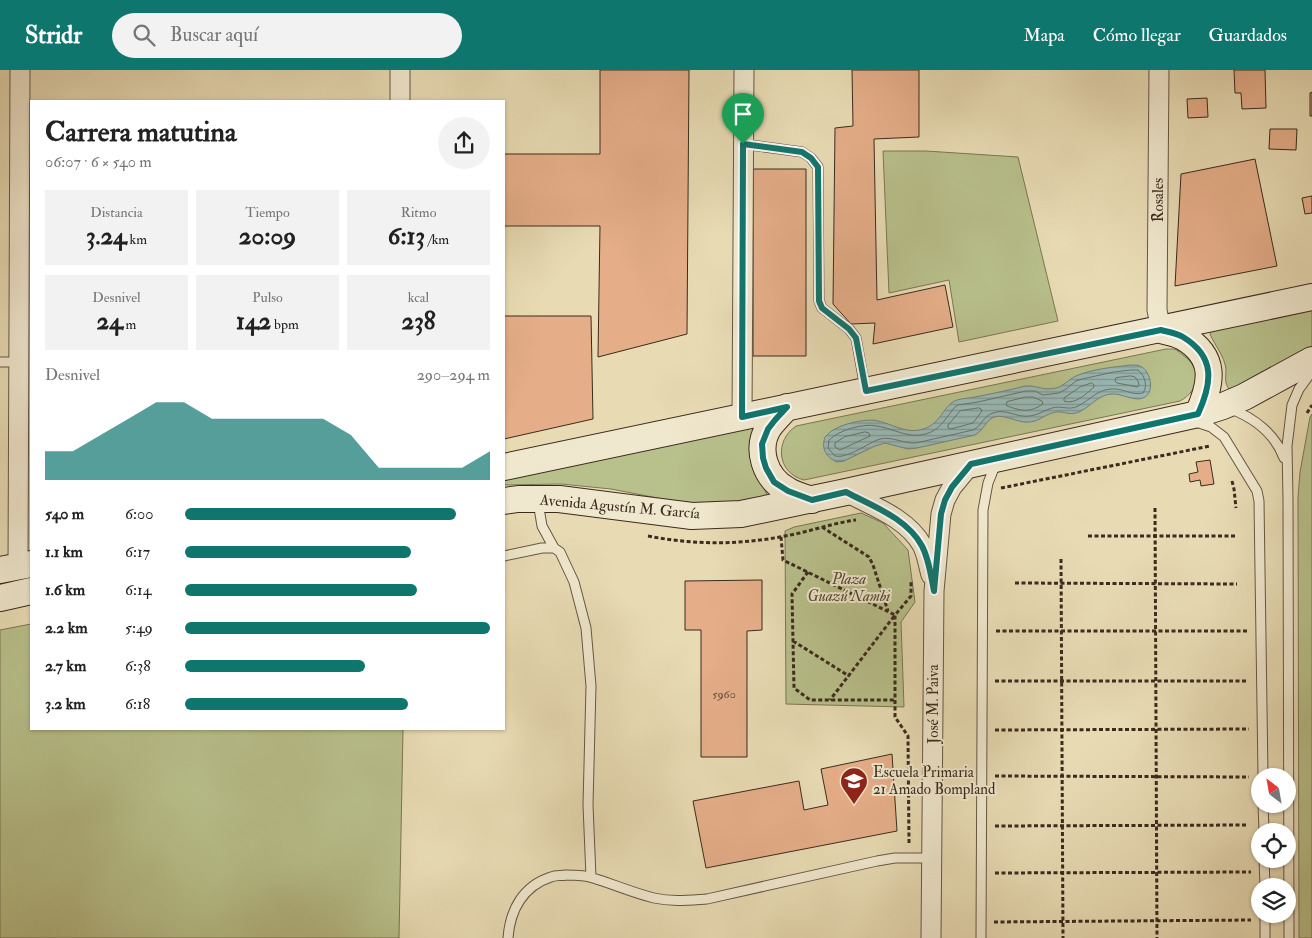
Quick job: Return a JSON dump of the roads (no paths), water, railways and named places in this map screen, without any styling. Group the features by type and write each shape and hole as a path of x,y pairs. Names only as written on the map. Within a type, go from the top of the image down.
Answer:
{"main road":[{"path":"505,467 1312,297"},
{"path":"1161,330 1181,336 1195,346 1206,362 1209,372 1206,397 1189,416"},
{"name":"Avenida Agustín M. García","path":"505,501 559,499 692,516 741,514 1189,416 1244,397 1312,360"},
{"path":"787,407 768,429 762,444 763,458 774,482 788,491 812,500"},
{"path":"0,598 30,591"}],"street":[{"path":"16,567 9,362 20,70"},
{"path":"400,70 400,100"},
{"path":"742,417 744,70"},
{"name":"Rosales","path":"1158,70 1156,310 1161,330"},
{"path":"934,591 941,514 945,500 952,487 971,464"},
{"path":"846,492 899,521 915,535 922,546 934,591"},
{"name":"José M. Paiva","path":"931,938 934,591"}],"lane":[{"path":"743,144 802,152 811,158 818,167 819,301 822,308 849,329 856,338 866,391"},
{"path":"1289,938 1287,446 1292,405 1299,389 1312,371"},
{"path":"1222,406 1246,415 1272,435 1280,447 1287,465"},
{"path":"1189,416 1211,427 1224,437 1257,491 1259,501 1263,768"},
{"path":"981,938 983,510 988,483 998,458"},
{"path":"537,499 542,526 554,548 560,552 574,582 586,628 591,686 588,805 591,877"},
{"path":"505,556 542,548 554,548"},
{"path":"508,938 509,928 519,900 529,889 552,876 572,875 591,877 656,899 679,901 707,899 877,861 895,858 932,858"},
{"path":"1265,923 1265,938"}],"water":[{"path":"1138,365 1145,369 1149,377 1150,390 1141,399 1116,394 1107,395 1099,398 1079,412 1072,414 1056,412 1029,422 999,416 994,417 975,435 908,449 885,443 844,461 837,462 833,460 824,449 825,437 841,426 874,420 904,429 919,430 933,424 948,406 957,400 1025,386 1047,389 1056,388 1062,386 1073,377 1082,374"}],"place":[{"name":"Escuela Primaria 21 Amado Bompland","path":"854,805"}],"park label":[{"name":"Plaza Guazú Nambi","path":"849,588"}]}
